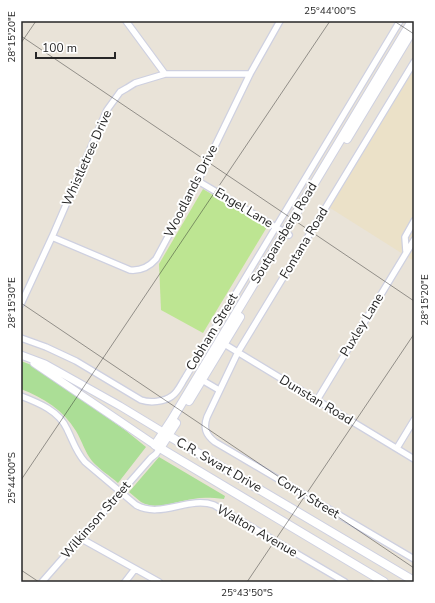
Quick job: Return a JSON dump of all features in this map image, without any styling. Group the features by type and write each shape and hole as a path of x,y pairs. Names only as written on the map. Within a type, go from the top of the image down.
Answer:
{"main road":[{"name":"Soutpansberg Road","path":"287,234 412,21"},
{"name":"Soutpansberg Road","path":"166,434 414,28"},
{"name":"Soutpansberg Road","path":"158,446 202,380 222,342"},
{"name":"C.R. Swart Drive","path":"166,434 414,581"},
{"name":"C.R. Swart Drive","path":"158,446 384,582"}],"street":[{"path":"126,21 165,74"},
{"name":"Woodlands Drive","path":"52,237 125,269 136,271 143,269 152,263 156,259 198,181 250,74 280,21"},
{"name":"Cobham Street","path":"21,338 46,347 76,361 141,400 155,401 168,398 175,392 185,378 400,21"},
{"name":"Fontana Road","path":"206,430 206,419 238,352 414,62"},
{"name":"Whistletree Drive","path":"21,304 107,110 120,92 136,83 165,74 250,74"},
{"name":"Engel Lane","path":"198,181 287,234"},
{"name":"Puxley Lane","path":"406,251 405,237 414,221"},
{"name":"Puxley Lane","path":"317,400 414,240"},
{"name":"Dunstan Road","path":"222,342 414,459"},
{"name":"C.R. Swart Drive","path":"21,355 45,364 120,406 166,434"},
{"name":"C.R. Swart Drive","path":"21,355 158,446"},
{"path":"202,380 219,390"},
{"name":"Walton Avenue","path":"22,398 51,410 59,417 66,426 78,453 85,462 136,505 149,510 199,503 214,505 345,582"},
{"path":"397,448 414,420"},
{"name":"Corry Street","path":"206,430 208,436 215,442 414,560"},
{"name":"Wilkinson Street","path":"42,582 156,454 158,446"},
{"path":"80,538 159,582"},
{"path":"125,582 135,569"}],"shaded area":[{"path":"414,62 414,261 327,206"}],"green space":[{"path":"203,189 267,227 203,333 161,310 159,264"},
{"path":"21,361 34,366 125,430 146,447 118,483 92,461 76,431 59,411 37,396 21,389"},
{"path":"159,457 225,496 224,499 197,498 160,506 147,505 141,502 129,492"}]}
